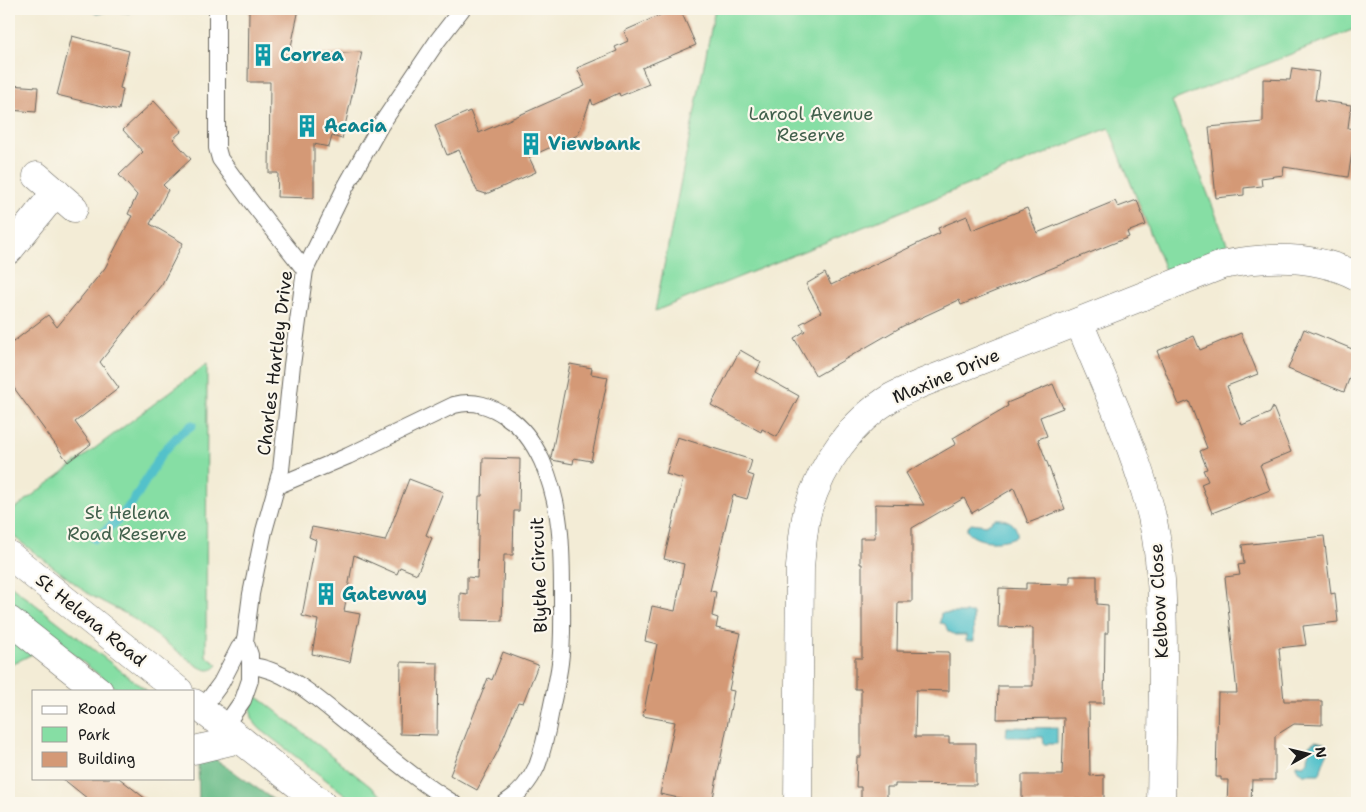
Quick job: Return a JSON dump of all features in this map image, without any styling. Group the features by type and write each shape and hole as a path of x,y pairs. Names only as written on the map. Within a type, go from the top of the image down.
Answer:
{"street":[{"path":"9,250 56,192"},
{"name":"Maxine Drive","path":"798,803 800,567 802,538 808,510 819,480 830,459 848,435 870,413 893,397 920,384 1079,322 1194,274 1222,265 1250,259 1276,258 1306,261 1340,268 1357,276"},
{"name":"Kelbow Close","path":"1079,322 1130,446 1146,495 1155,534 1161,574 1163,614 1161,803"},
{"name":"St Helena Road","path":"9,555 173,689"},
{"path":"9,620 98,690"},
{"path":"198,706 321,803"},
{"path":"195,750 232,733"}],"lane":[{"path":"217,9 217,140 220,159 305,270"},
{"name":"Charles Hartley Drive","path":"232,733 246,693 251,666 249,648 246,641 257,561 277,486 285,444 292,365 305,270 346,186 380,126 438,40 462,9"},
{"name":"Blythe Circuit","path":"277,486 348,456 454,405 467,402 481,404 496,410 511,419 525,432 547,473 555,496 562,548 562,642 560,664 547,729 536,768 519,792 505,803"},
{"name":"Charles Hartley Drive","path":"198,706 219,687 238,648 246,641"},
{"path":"251,666 268,669 298,684 414,776 453,803"}],"green space":[{"name":"Larool Avenue Reserve","path":"715,9 1357,9 1357,28 1172,101 1229,249 1165,270 1109,128 655,311"},
{"name":"St Helena Road Reserve","path":"207,364 206,656 218,665 213,669 207,670 196,665 130,616 90,595 9,533 9,513"},
{"path":"9,584 146,690 118,690 9,603"},
{"path":"9,636 32,654 9,666"},
{"path":"256,696 391,803 356,803 260,729 251,714"},
{"path":"214,758 278,803 199,803 198,763"}],"water":[{"path":"91,9 134,9 129,13 110,10 98,14"},
{"path":"995,519 1003,519 1010,522 1016,528 1017,536 1005,540 991,541 977,538 967,531 967,527 971,523 986,525"},
{"path":"941,613 973,613 974,641 966,641 966,635 955,635 948,631 945,624 940,623"},
{"path":"1007,727 1057,728 1057,744 1044,744 1043,737 1006,737"},
{"path":"1315,741 1325,743 1328,752 1320,774 1303,774 1298,771 1296,766 1297,764 1303,765 1308,761 1309,745"}],"building":[{"path":"249,9 299,9 289,56 362,52 342,139 332,136 329,147 314,144 314,198 277,197 278,173 269,173 270,82 248,82"},
{"path":"674,9 680,9 696,45 642,68 649,84 620,96 619,93 593,105 591,99 578,135 529,157 536,172 486,194 477,191 459,150 447,155 435,126 470,111 479,133 585,86 577,68 617,51 615,47 628,41 624,31"},
{"path":"72,36 129,51 120,88 123,89 119,110 57,95"},
{"path":"1292,68 1319,72 1315,100 1351,105 1348,128 1356,129 1348,177 1284,167 1283,175 1261,178 1262,186 1244,188 1244,195 1216,198 1209,127 1263,122 1263,79 1290,80"},
{"path":"9,85 38,87 36,112 9,110"},
{"path":"154,101 182,131 173,139 191,159 163,185 168,190 150,224 183,243 162,284 100,362 119,388 75,422 91,444 68,462 9,381 9,345 48,315 57,327 105,268 132,216 128,214 137,195 119,175 143,152 123,130"},
{"path":"1137,200 1146,225 1127,232 1129,237 961,305 959,300 903,326 816,376 794,338 805,331 800,324 821,312 806,284 825,273 831,285 940,233 938,228 967,216 972,230 1027,208 1037,233 1115,201 1118,207"},
{"path":"1304,329 1357,351 1357,359 1344,392 1288,369"},
{"path":"1241,333 1258,374 1227,386 1242,425 1270,413 1273,407 1291,452 1260,465 1270,490 1212,513 1201,484 1208,481 1203,470 1207,469 1200,451 1207,448 1189,401 1179,405 1157,351 1194,336 1200,350"},
{"path":"740,350 761,362 756,372 799,396 777,437 762,429 761,432 711,405"},
{"path":"570,364 592,368 591,374 608,377 591,461 574,458 573,464 552,460 551,457"},
{"path":"1053,384 1063,408 1040,417 1047,436 1038,439 1065,509 1028,523 1014,488 972,513 964,498 912,528 912,602 898,602 897,651 949,652 949,691 916,690 915,737 949,737 949,743 976,743 976,785 895,784 895,787 887,787 887,803 861,803 861,787 856,787 857,757 861,757 861,689 855,689 855,658 862,658 862,564 860,564 860,538 875,538 875,504 924,505 906,473 956,444 953,438 1008,406 1007,403"},
{"path":"677,437 752,460 748,474 754,476 747,499 733,495 710,591 716,592 712,616 718,618 716,628 741,633 729,690 734,691 712,803 703,803 660,794 675,722 643,716 657,644 645,641 652,606 675,611 684,564 664,559 683,479 666,474"},
{"path":"483,458 520,459 519,511 514,511 513,555 504,555 502,621 460,620 460,593 467,594 467,577 477,578 479,496 482,496"},
{"path":"409,479 443,492 426,535 432,538 417,574 400,567 397,574 354,555 344,611 360,614 350,662 312,654 318,620 302,616 316,540 309,537 312,527 385,541"},
{"path":"1324,536 1331,594 1335,593 1338,622 1303,626 1306,645 1279,648 1284,701 1322,701 1322,725 1294,724 1275,736 1275,780 1252,780 1251,803 1227,803 1228,780 1221,780 1221,777 1216,777 1218,693 1237,693 1225,577 1240,575 1238,565 1244,564 1242,545"},
{"path":"1070,576 1097,576 1097,604 1108,605 1108,633 1105,633 1104,703 1089,703 1090,776 1104,775 1104,803 1022,803 1022,775 1062,775 1064,718 997,719 998,686 1033,686 1033,628 998,627 999,588 1026,589 1026,583 1070,584"},
{"path":"503,652 538,665 523,703 518,702 498,751 477,790 450,775 488,678 492,680"},
{"name":"Gateway","path":"401,662 438,663 437,735 400,734"},
{"path":"64,780 122,780 151,803 93,803"}],"waterway":[{"path":"95,539 118,520 134,500 162,453 180,434 192,425"}],"place":[{"name":"Correa","path":"263,55"},
{"name":"Acacia","path":"307,126"},
{"name":"Viewbank","path":"531,144"},
{"name":"Gateway","path":"326,594"}]}
